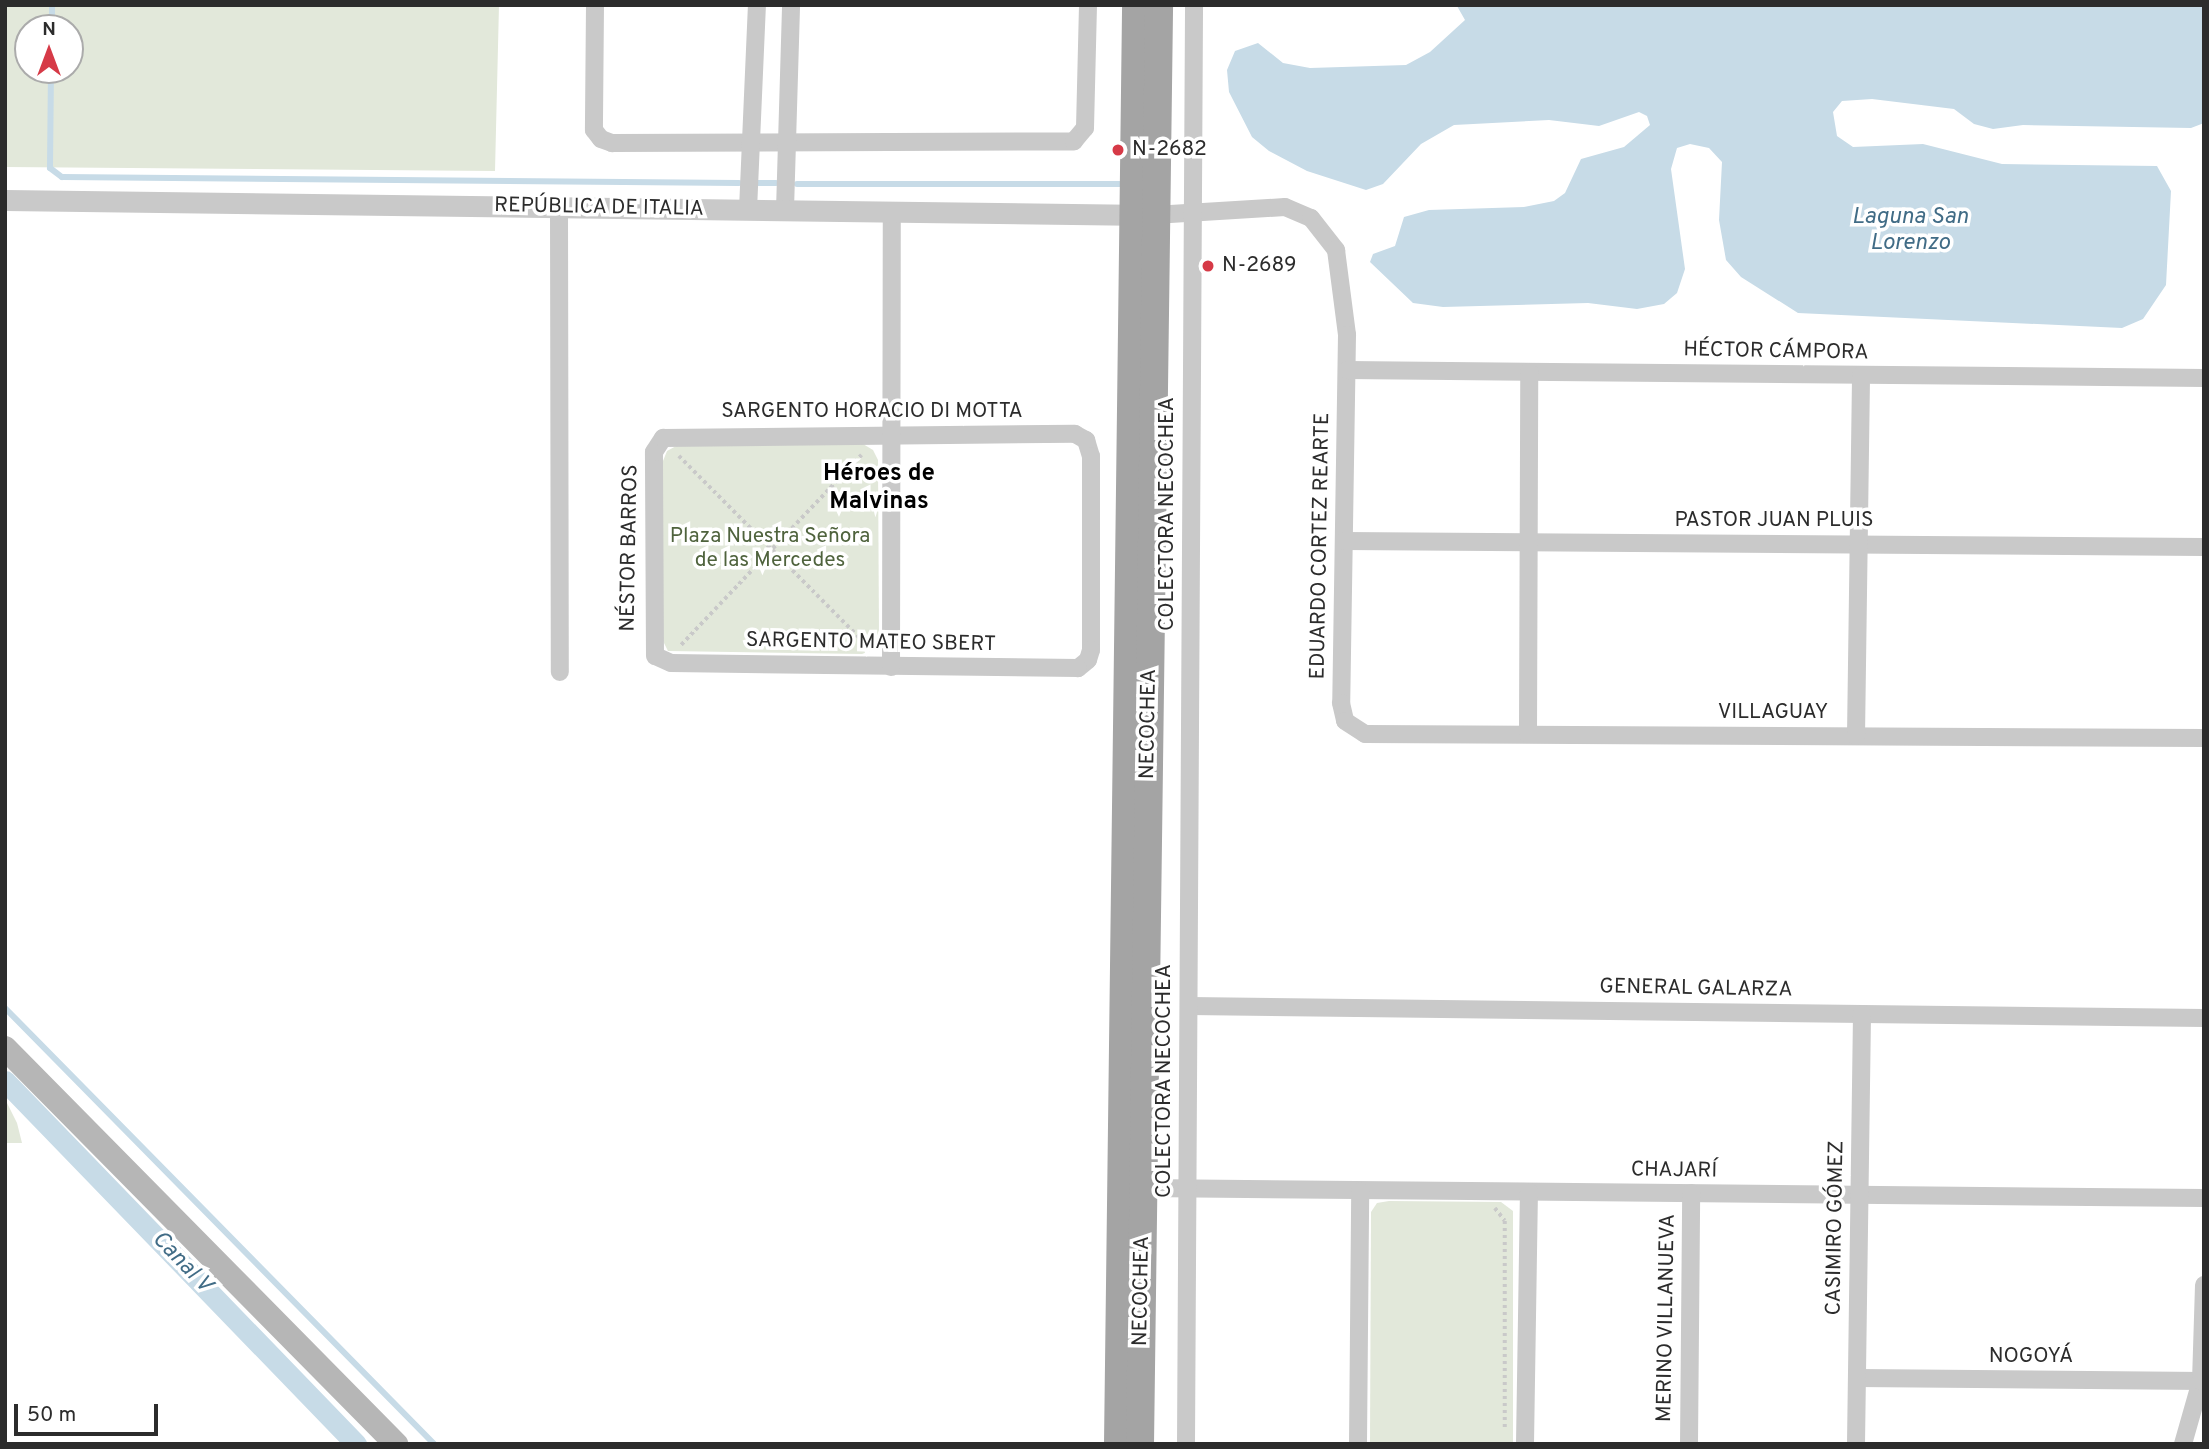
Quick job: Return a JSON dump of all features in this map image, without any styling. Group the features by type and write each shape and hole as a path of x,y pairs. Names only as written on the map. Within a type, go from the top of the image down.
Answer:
{"main road":[{"name":"NECOCHEA","path":"1136,5 1143,215 1143,1188 1140,1444"},
{"name":"NECOCHEA","path":"1118,1444 1143,215 1159,5"},
{"path":"5,1048 396,1444"}],"street":[{"path":"595,5 597,135 612,142 1069,142 1079,138 1086,128 1088,5"},
{"path":"748,210 757,5"},
{"path":"785,210 791,5"},
{"name":"COLECTORA NECOCHEA","path":"1186,1444 1194,5"},
{"name":"REPÚBLICA DE ITALIA","path":"5,200 1143,215 1193,211"},
{"path":"559,207 560,672"},
{"name":"EDUARDO CORTEZ REARTE","path":"1193,211 1285,207 1322,227 1340,263 1347,370 1340,703 1345,721"},
{"path":"891,667 892,212"},
{"name":"HÉCTOR CÁMPORA","path":"1347,370 2204,378"},
{"path":"1528,734 1530,372"},
{"path":"1856,736 1861,375"},
{"name":"SARGENTO HORACIO DI MOTTA","path":"658,442 674,435 1076,435 1086,440 1091,456 1091,650 1086,663"},
{"name":"NÉSTOR BARROS","path":"655,656 654,452 658,442"},
{"name":"PASTOR JUAN PLUIS","path":"1344,541 2204,547"},
{"name":"SARGENTO MATEO SBERT","path":"655,656 671,663 891,667 1073,669 1086,663"},
{"name":"VILLAGUAY","path":"1345,721 1365,734 2204,738"},
{"name":"GENERAL GALARZA","path":"1189,1006 2204,1018"},
{"name":"CASIMIRO GÓMEZ","path":"1856,1444 1862,1014"},
{"name":"CHAJARÍ","path":"1143,1188 2204,1198"},
{"path":"1358,1444 1360,1191"},
{"path":"1525,1444 1529,1192"},
{"name":"MERINO VILLANUEVA","path":"1689,1444 1691,1194"},
{"path":"2183,1444 2202,1381 2204,1285"},
{"name":"NOGOYÁ","path":"1857,1378 2202,1381"}],"path":[{"path":"671,460 684,449"},
{"path":"852,449 871,461"},
{"path":"677,454 867,645"},
{"path":"679,647 862,455"},
{"path":"674,640 679,647"},
{"path":"862,649 872,640"},
{"path":"679,647 692,647"},
{"path":"1481,1208 1495,1208 1505,1221 1505,1444"}],"green space":[{"path":"5,5 499,5 495,171 5,167"},
{"name":"Plaza Nuestra Señora de las Mercedes","path":"863,444 873,450 878,460 879,634 873,650 862,654 668,651 660,635 663,461 667,451 678,445"},
{"path":"5,1099 17,1123 22,1143 5,1143"},
{"path":"1501,1202 1513,1211 1513,1444 1370,1444 1371,1212 1377,1203"}],"water":[{"name":"Laguna San Lorenzo","path":"1415,5 2204,5 2204,123 2191,128 2023,125 1993,129 1974,124 1954,109 1872,99 1842,101 1833,112 1837,136 1853,147 1923,144 2002,164 2157,166 2171,191 2166,285 2143,319 2122,328 1798,313 1741,277 1726,260 1719,220 1722,162 1709,148 1690,144 1677,148 1671,169 1685,269 1677,293 1664,304 1637,309 1588,303 1443,307 1413,303 1370,262 1373,254 1395,246 1404,217 1429,210 1524,207 1554,201 1565,193 1581,159 1624,147 1650,125 1647,116 1639,112 1599,126 1549,120 1454,125 1421,144 1383,184 1366,190 1307,171 1269,151 1252,137 1229,92 1227,70 1235,51 1258,43 1283,63 1310,68 1406,65 1430,52 1465,20 1457,6"}],"waterway":[{"path":"52,5 52,14"},
{"path":"51,84 50,168 62,177 739,183"},
{"path":"758,183 776,183"},
{"path":"797,184 1126,184"},
{"path":"5,1008 434,1444"},
{"name":"Canal V","path":"5,1081 356,1444"}],"place":[{"name":"N-2682","path":"1118,150"},
{"name":"N-2689","path":"1208,266"}],"district":[{"name":"Héroes de Malvinas","path":"879,489"}]}
